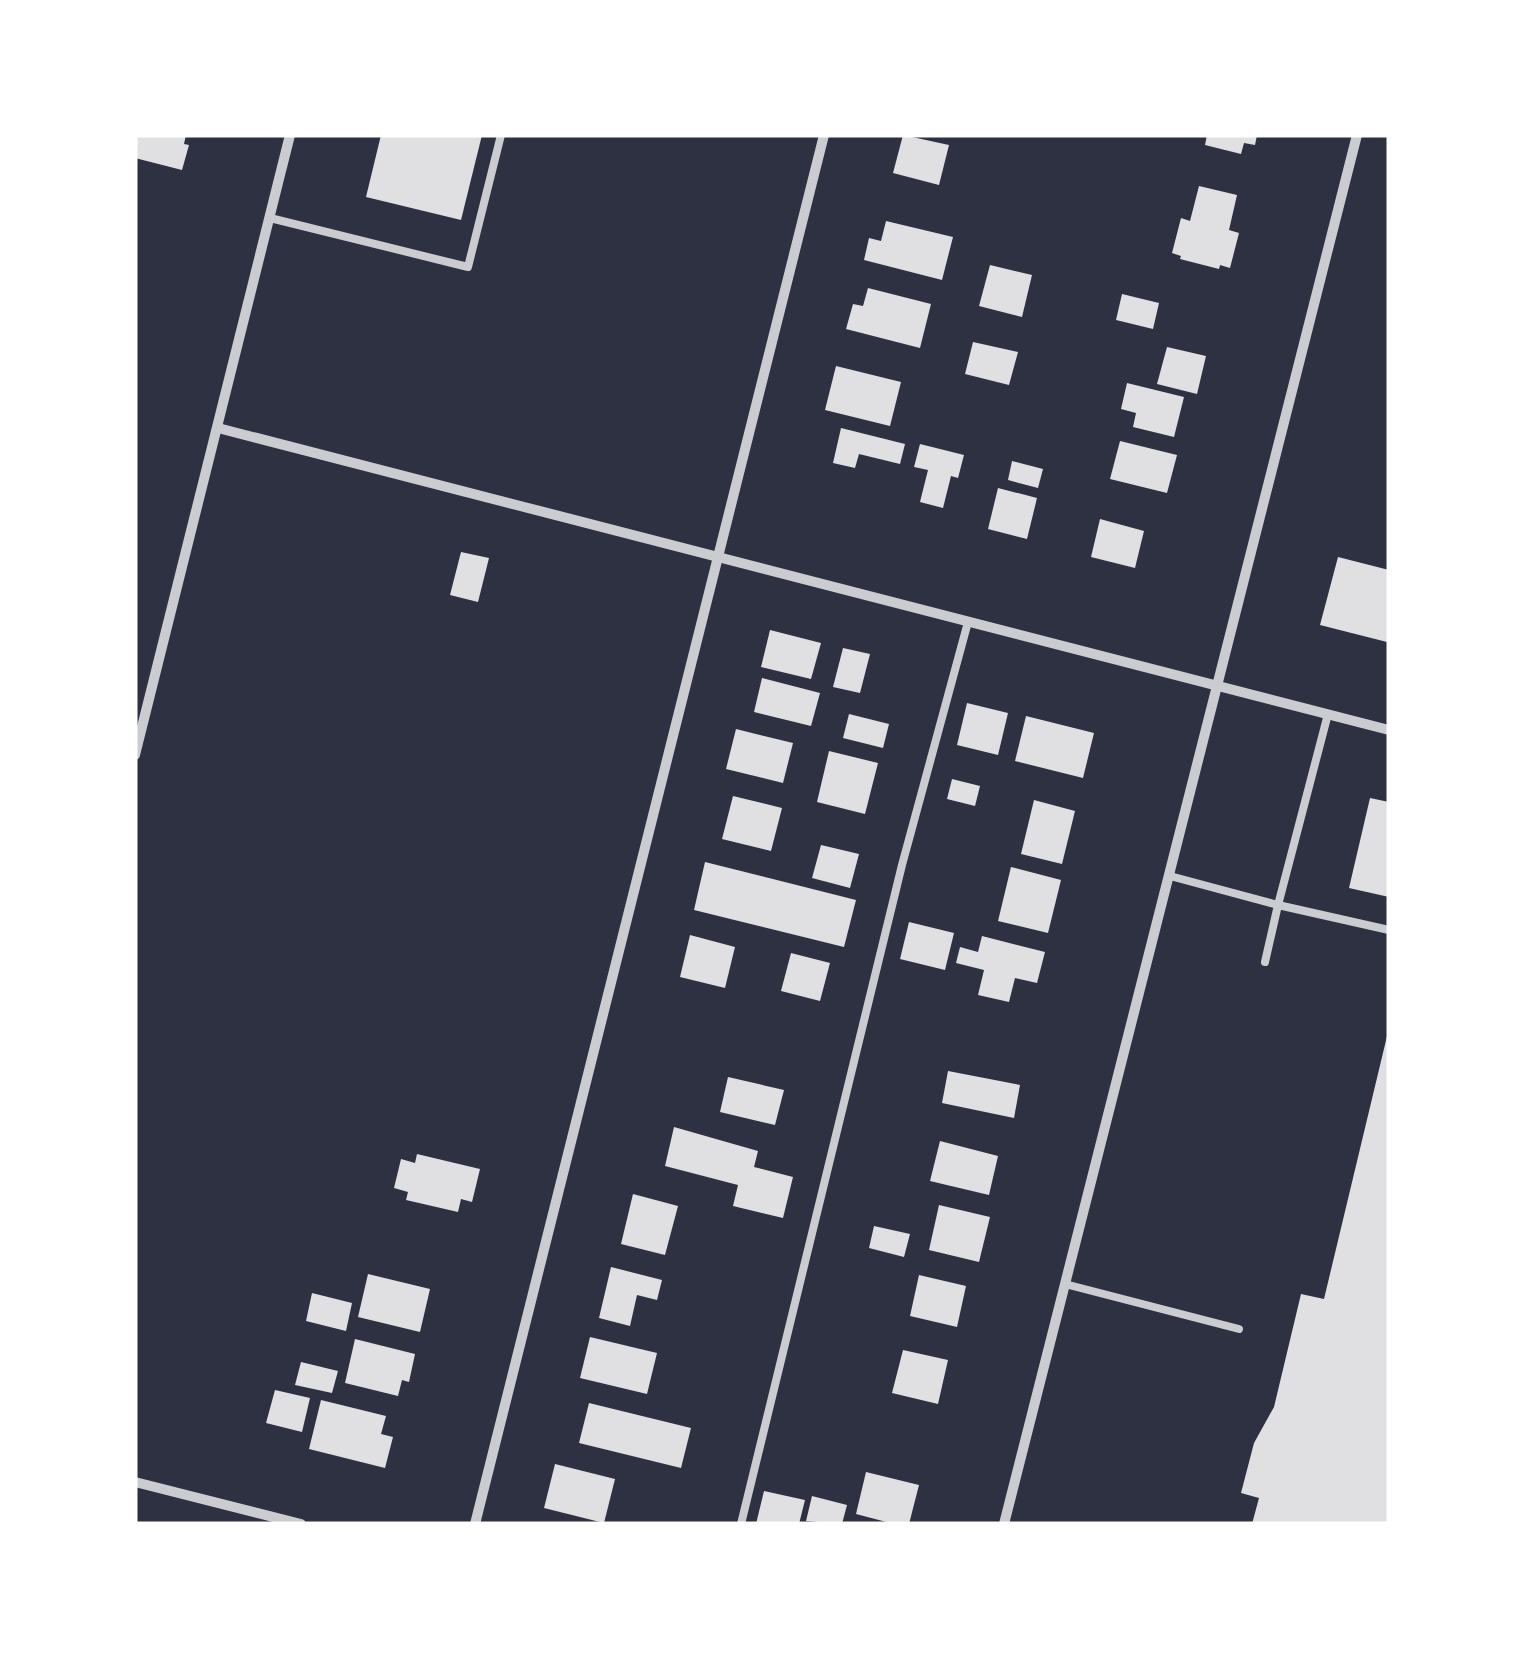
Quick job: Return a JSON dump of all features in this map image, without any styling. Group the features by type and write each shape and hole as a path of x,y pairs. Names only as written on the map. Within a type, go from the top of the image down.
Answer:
{"street":[{"path":"135,754 290,135"},
{"path":"475,1524 824,135"},
{"path":"1004,1524 1357,135"},
{"path":"218,428 1389,730"},
{"path":"135,1482 301,1524"}],"lane":[{"path":"270,218 468,267 500,135"},
{"path":"741,1524 902,865 968,622"},
{"path":"1265,962 1328,714"},
{"path":"1170,876 1389,930"},
{"path":"1065,1284 1239,1329"}],"building":[{"path":"135,135 186,135 184,144 189,145 182,170 135,158"},
{"path":"381,135 482,135 461,220 366,197"},
{"path":"903,135 949,145 939,185 893,173"},
{"path":"1207,135 1257,135 1255,145 1244,143 1241,154 1205,145"},
{"path":"1199,186 1237,195 1229,230 1239,233 1230,268 1180,259 1172,253 1181,218 1190,221"},
{"path":"886,221 953,237 942,280 864,260 869,238 881,241"},
{"path":"990,265 1032,275 1022,317 979,306"},
{"path":"868,288 931,304 920,348 846,329 853,304 863,306"},
{"path":"1122,294 1159,303 1153,329 1116,320"},
{"path":"973,342 1018,352 1009,385 965,374"},
{"path":"1167,347 1206,356 1197,394 1157,384"},
{"path":"836,366 901,382 890,426 825,410"},
{"path":"1127,383 1184,397 1174,437 1133,427 1136,413 1121,409"},
{"path":"841,428 905,444 900,464 859,454 855,468 833,463"},
{"path":"1120,441 1177,455 1167,493 1110,479"},
{"path":"920,444 964,455 958,478 951,476 943,508 920,502 928,470 914,467"},
{"path":"1012,461 1043,469 1038,488 1008,480"},
{"path":"998,488 1037,498 1027,539 988,529"},
{"path":"1100,519 1144,531 1135,568 1091,557"},
{"path":"461,552 489,558 478,602 450,595"},
{"path":"1338,557 1389,570 1387,642 1320,625"},
{"path":"770,630 821,643 811,679 761,667"},
{"path":"843,648 870,654 860,693 833,687"},
{"path":"762,678 820,693 811,726 754,712"},
{"path":"967,703 1008,713 998,755 957,745"},
{"path":"849,714 889,724 883,748 843,738"},
{"path":"1026,716 1094,733 1083,778 1015,761"},
{"path":"736,729 793,743 783,783 726,769"},
{"path":"829,751 878,763 865,814 817,802"},
{"path":"952,779 980,786 975,806 947,799"},
{"path":"733,796 782,808 771,851 722,839"},
{"path":"1370,798 1389,802 1389,897 1349,888"},
{"path":"1034,800 1075,811 1062,864 1021,854"},
{"path":"821,845 859,854 850,888 812,878"},
{"path":"705,862 856,900 844,947 694,910"},
{"path":"1011,867 1061,880 1048,933 998,921"},
{"path":"909,922 954,933 945,970 900,959"},
{"path":"690,935 735,947 725,988 680,977"},
{"path":"982,936 1045,952 1037,983 1015,978 1009,1002 978,995 984,970 956,963 960,947 978,952"},
{"path":"791,953 830,963 820,1001 781,991"},
{"path":"1388,1032 1389,1524 1252,1524 1259,1498 1241,1493 1254,1443 1274,1407 1301,1294 1324,1299"},
{"path":"948,1071 1020,1085 1014,1118 942,1103"},
{"path":"728,1077 784,1090 775,1125 720,1112"},
{"path":"674,1127 758,1151 754,1167 793,1177 783,1218 733,1206 738,1185 665,1166"},
{"path":"940,1141 998,1156 989,1195 930,1181"},
{"path":"417,1154 480,1169 472,1202 461,1199 458,1212 406,1200 408,1192 394,1188 401,1159 415,1163"},
{"path":"633,1194 678,1206 665,1255 621,1244"},
{"path":"939,1205 990,1217 979,1262 929,1250"},
{"path":"874,1226 910,1234 904,1257 869,1248"},
{"path":"611,1267 662,1280 657,1300 637,1295 630,1326 599,1318"},
{"path":"368,1274 430,1289 420,1332 358,1317"},
{"path":"919,1275 966,1286 957,1327 910,1316"},
{"path":"312,1293 352,1303 346,1331 306,1321"},
{"path":"590,1337 657,1353 647,1394 580,1378"},
{"path":"355,1339 415,1354 409,1382 402,1380 398,1396 345,1383"},
{"path":"903,1350 948,1360 938,1404 892,1393"},
{"path":"301,1362 338,1371 332,1393 295,1385"},
{"path":"275,1390 310,1398 302,1432 266,1423"},
{"path":"321,1400 386,1416 381,1434 393,1437 385,1468 309,1449"},
{"path":"589,1403 691,1428 681,1468 579,1443"},
{"path":"555,1464 615,1479 604,1523 544,1508"},
{"path":"866,1472 919,1485 909,1524 856,1514"},
{"path":"764,1491 805,1500 799,1524 756,1524"},
{"path":"812,1496 847,1505 842,1524 806,1521"}]}
